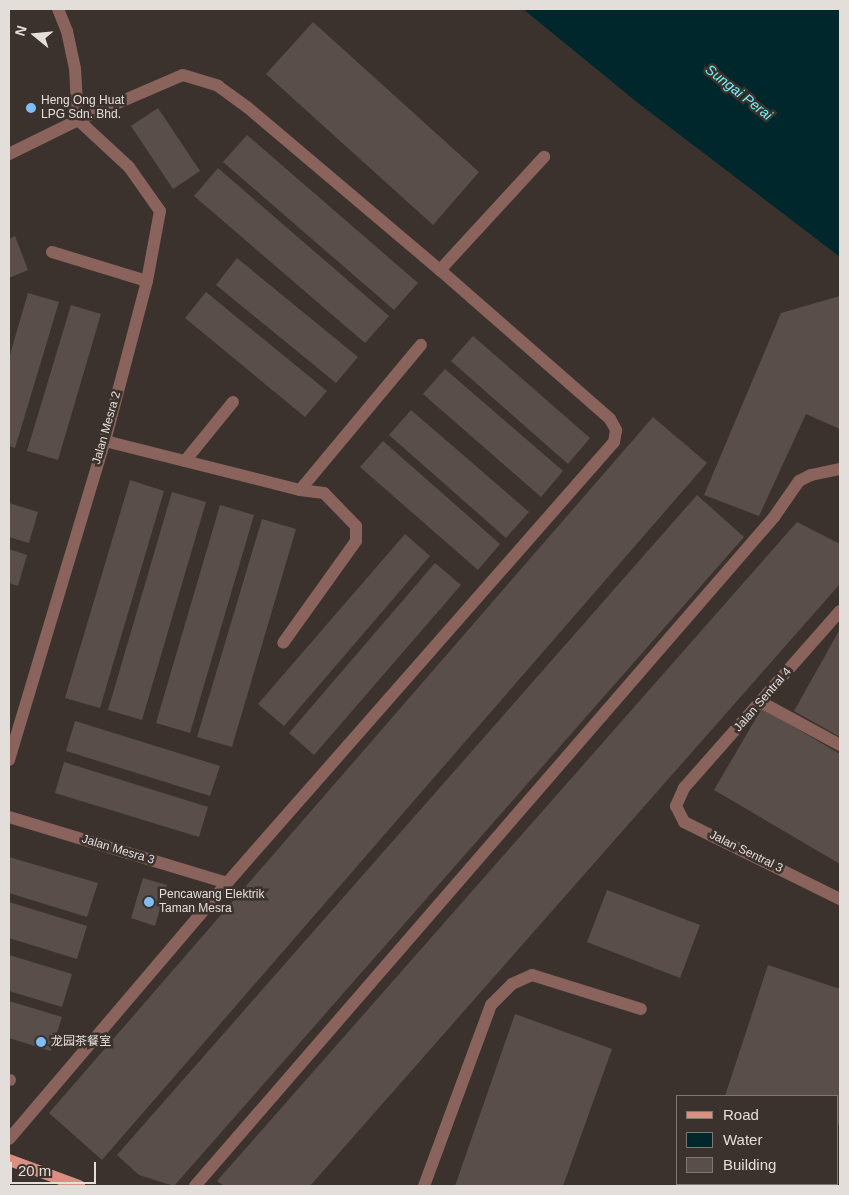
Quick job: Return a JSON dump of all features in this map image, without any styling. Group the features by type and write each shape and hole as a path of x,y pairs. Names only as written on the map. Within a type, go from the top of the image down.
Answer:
{"main road":[{"path":"9,1160 79,1186"}],"street":[{"path":"58,9 67,31 75,69 78,120"},
{"path":"9,154 78,120 183,76 218,86 247,107 440,270 610,419 616,430 614,442 227,883 9,1138"},
{"name":"Jalan Mesra 2","path":"9,760 105,440 147,281 160,211 129,167 78,120"},
{"path":"440,270 544,157"},
{"path":"52,252 147,281"},
{"path":"300,490 421,345"},
{"path":"185,461 233,402"},
{"path":"105,440 300,490 324,494 356,526 356,541 284,643"},
{"path":"195,1186 774,517 799,481 811,475 840,469"},
{"name":"Jalan Sentral 4","path":"684,788 840,611"},
{"path":"761,702 840,745"},
{"name":"Jalan Sentral 3","path":"684,788 676,806 684,822 840,899"},
{"name":"Jalan Mesra 3","path":"9,817 227,883"},
{"path":"424,1186 491,1005 512,984 532,975 641,1009"}],"water":[{"name":"Sungai Perai","path":"523,9 840,9 840,257 638,103"}],"building":[{"path":"313,22 479,172 433,225 266,74"},
{"path":"158,108 200,171 173,189 131,126"},
{"path":"247,135 418,283 394,310 223,162"},
{"path":"218,168 389,316 365,343 194,196"},
{"path":"15,236 28,270 9,278 9,239"},
{"path":"237,258 358,357 336,383 216,285"},
{"path":"206,292 327,391 305,417 185,318"},
{"path":"28,293 59,302 15,448 9,446 9,358"},
{"path":"840,296 840,429 806,414 759,516 704,495 781,313"},
{"path":"71,305 101,314 58,460 27,451"},
{"path":"473,336 590,438 568,464 451,361"},
{"path":"445,369 563,471 541,497 423,394"},
{"path":"411,410 529,512 506,538 389,435"},
{"path":"653,417 707,463 102,1160 49,1113"},
{"path":"383,441 500,544 478,570 360,467"},
{"path":"130,480 164,491 100,708 65,698"},
{"path":"172,492 206,502 142,720 108,710"},
{"path":"697,495 744,537 174,1186 139,1175 117,1155"},
{"path":"9,503 38,512 29,543 9,537"},
{"path":"220,505 254,515 190,733 156,723"},
{"path":"262,519 296,529 232,747 197,737"},
{"path":"797,522 840,544 840,584 310,1186 224,1186 217,1181"},
{"path":"405,534 430,556 284,726 258,704"},
{"path":"9,549 27,555 18,586 9,583"},
{"path":"435,563 461,585 314,755 289,733"},
{"path":"840,629 840,737 794,711"},
{"path":"762,708 840,754 840,864 714,790"},
{"path":"75,721 220,766 210,796 66,751"},
{"path":"64,762 208,807 199,837 55,793"},
{"path":"9,857 98,883 87,917 9,893"},
{"name":"Pencawang Elektrik Taman Mesra","path":"143,878 167,885 155,926 131,918"},
{"path":"607,890 700,925 680,978 587,942"},
{"path":"9,902 87,926 77,959 9,938"},
{"path":"9,955 72,974 62,1007 9,991"},
{"path":"768,965 840,989 839,1123 839,1095 725,1095"},
{"path":"9,1001 62,1017 51,1051 9,1038"},
{"path":"515,1014 612,1049 563,1186 455,1186"},
{"path":"704,1185 818,1185 818,1186"}],"place":[{"name":"Heng Ong Huat LPG Sdn. Bhd.","path":"31,108"},
{"name":"Pencawang Elektrik Taman Mesra","path":"149,902"},
{"name":"龙园茶餐室","path":"41,1042"}]}
